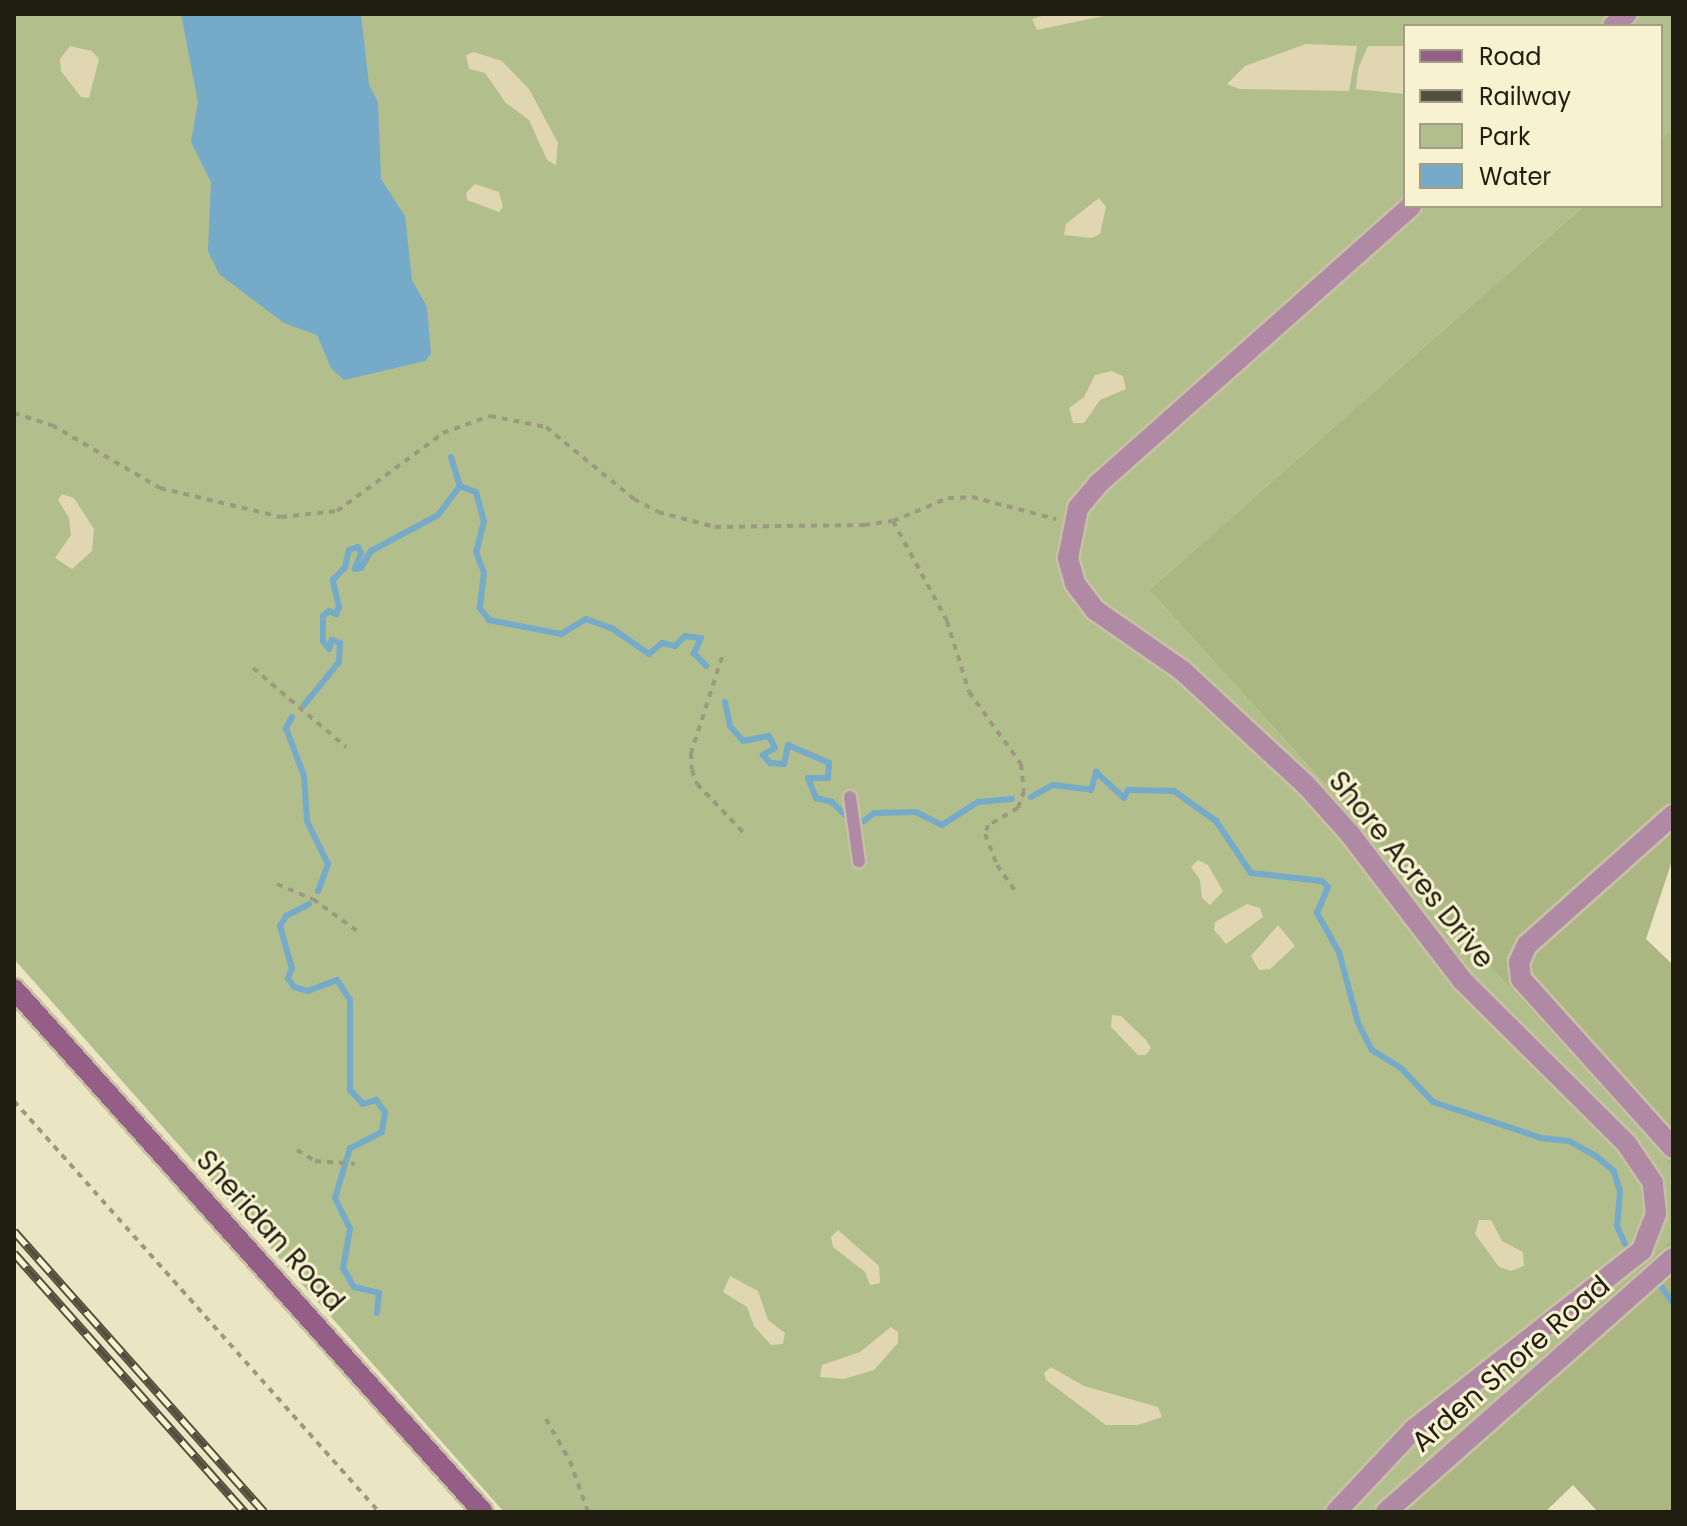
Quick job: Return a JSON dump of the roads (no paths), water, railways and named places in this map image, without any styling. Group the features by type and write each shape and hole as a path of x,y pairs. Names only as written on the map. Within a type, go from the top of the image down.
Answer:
{"main road":[{"name":"Sheridan Road","path":"14,989 483,1512"}],"street":[{"name":"Shore Acres Drive","path":"1336,1512 1414,1429 1642,1250 1656,1214 1653,1183 1626,1143 1462,980 1350,834 1306,785 1183,671 1095,610 1075,583 1068,558 1073,523 1098,484 1409,208"},
{"path":"1673,815 1520,954 1521,979 1673,1148"},
{"name":"Arden Shore Road","path":"1386,1512 1673,1258"}],"lane":[{"path":"850,797 859,861"}],"water":[{"path":"181,14 361,14 369,85 378,102 381,179 405,216 412,280 427,307 431,354 425,361 344,380 331,368 317,335 284,323 219,274 208,251 211,182 191,142 198,102"}],"waterway":[{"path":"451,457 460,486"},
{"path":"460,486 476,492 484,521 476,552 484,573 480,608 489,620 561,634 586,619 613,629 649,654 662,643 675,646 685,636 701,638 694,653 706,666"},
{"path":"304,705 339,662 340,643 332,640 329,649 323,641 323,616 329,611 336,614 339,607 333,580 345,567 349,550 358,547 361,553 355,569 361,568 371,551 438,515 460,486"},
{"path":"725,702 730,726 743,741 769,736 775,748 763,755 770,763 784,764 788,745 829,763 828,778 808,778 816,798 832,802 847,817 864,821 874,813 916,812 942,825 978,802 1012,799"},
{"path":"292,717 286,728 304,776 307,821 328,864 318,891"},
{"path":"1031,797 1053,785 1091,790 1096,772 1124,798 1128,790 1174,791 1216,821 1251,873 1322,881 1328,887 1317,913 1339,952 1358,1023 1372,1050 1402,1069 1433,1102 1541,1138 1569,1141 1596,1156 1614,1171 1620,1192 1617,1226 1625,1244"},
{"path":"309,904 286,916 280,926 292,968 288,978 294,987 308,991 337,980 350,1000 350,1090 363,1104 376,1100 385,1112 382,1132 350,1148 335,1198 350,1229 343,1268 354,1287 379,1293 377,1313"},
{"path":"1657,1281 1673,1303"}],"railway":[{"path":"14,1231 264,1512"},
{"path":"14,1253 245,1512"}]}
